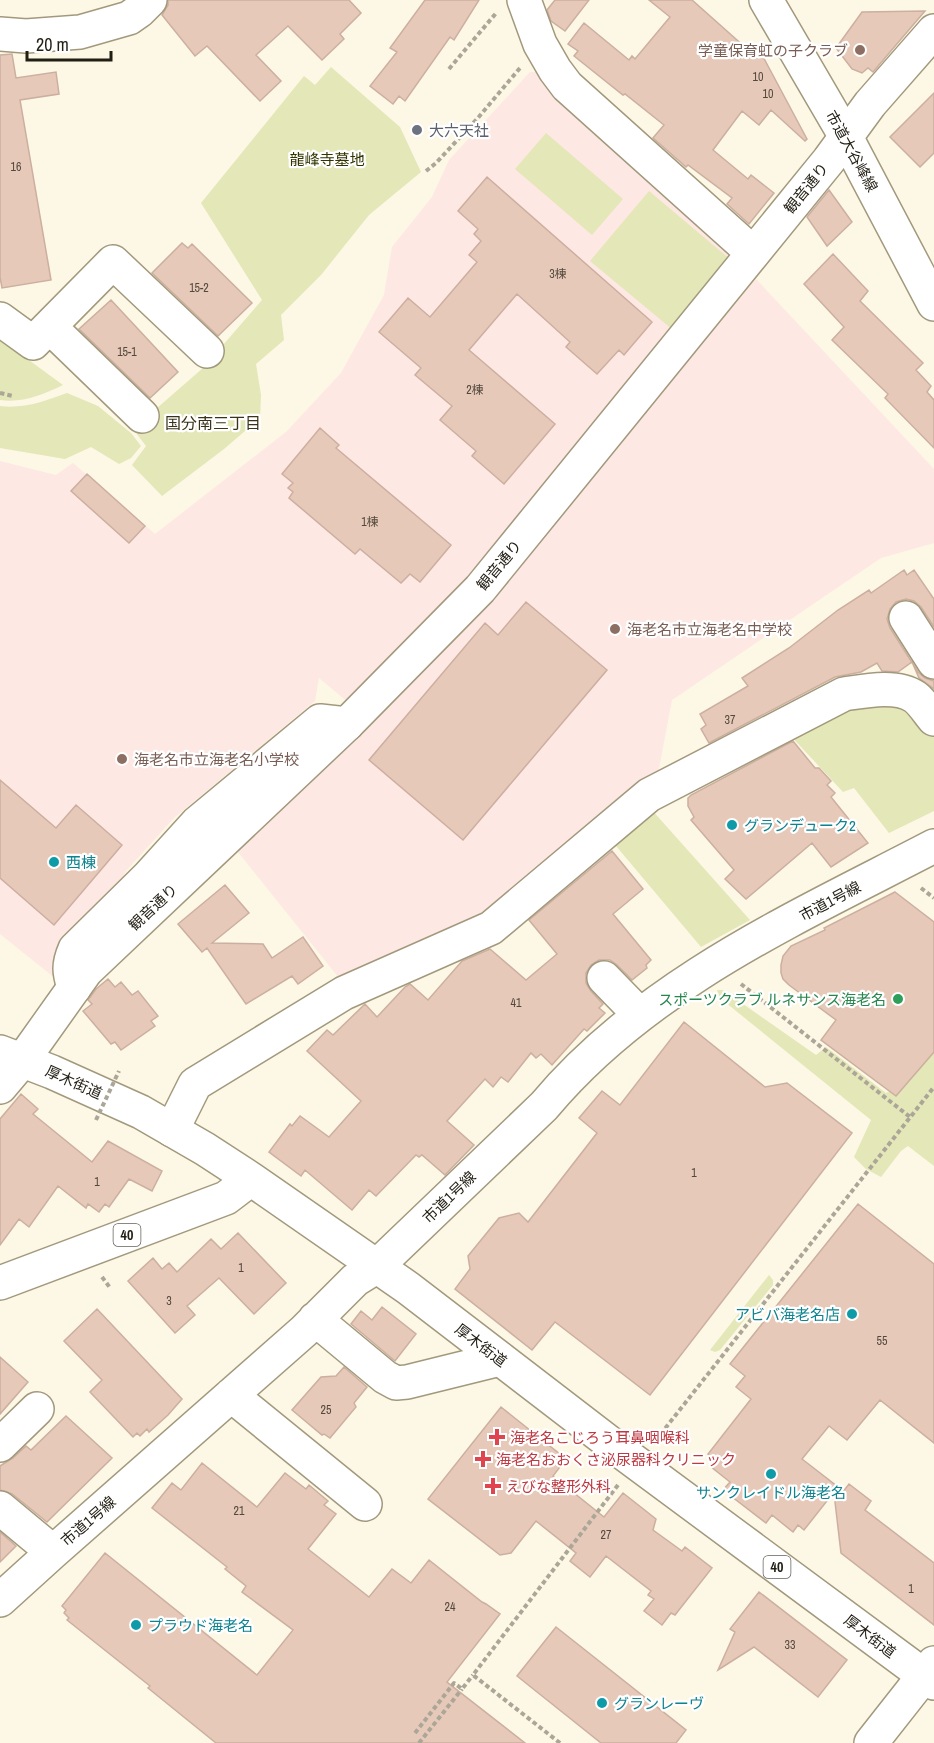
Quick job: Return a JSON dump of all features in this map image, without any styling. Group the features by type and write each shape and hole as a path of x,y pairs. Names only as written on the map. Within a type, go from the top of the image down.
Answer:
{"street":[{"path":"0,34 26,36 80,32 129,18 150,0"},
{"name":"市道大谷峰線","path":"766,0 846,137 934,304"},
{"path":"513,3 567,86 753,253"},
{"name":"観音通り","path":"0,1087 11,1056 74,988 86,971 347,724 480,589 829,160 870,104 934,31"},
{"path":"0,319 33,343 113,262 207,351"},
{"path":"50,327 142,416"},
{"path":"906,618 934,662"},
{"path":"172,1130 195,1084 344,993 490,928 649,795 844,694 873,689 927,696"},
{"name":"市道1号線","path":"0,1600 304,1331 355,1280 376,1267 626,1024 730,953 934,846"},
{"path":"604,978 640,1015"},
{"name":"厚木街道","path":"11,1056 141,1112 251,1179 408,1288 629,1457 931,1674"},
{"name":"40","path":"0,1283 226,1198 251,1179"},
{"path":"315,1319 385,1377 396,1383 408,1383 500,1359"},
{"path":"231,1395 365,1504"},
{"path":"0,1445 37,1409"},
{"path":"0,1508 53,1552"},
{"path":"871,1743 931,1674"}],"path":[{"path":"450,69 513,3"},
{"path":"426,171 477,119 540,44"},
{"path":"0,393 13,396"},
{"path":"736,980 910,1118"},
{"path":"96,1120 120,1071"},
{"path":"653,1444 934,1087"},
{"path":"420,1742 620,1482"},
{"path":"473,1675 560,1743"},
{"path":"415,1733 454,1683 462,1689"}],"shaded area":[{"path":"530,72 538,72 744,256 476,579 349,703 319,678 315,701 174,818 126,871 65,986 0,934 0,461 56,475 73,463 155,534 286,432 341,373 384,295 392,247 432,197 449,160"},
{"name":"海老名市立海老名中学校","path":"756,279 934,469 934,543 881,558 672,700 656,784 492,920 347,988 238,852 349,740 577,496"}],"green space":[{"name":"龍峰寺墓地","path":"331,67 400,127 421,172 369,215 321,275 281,315 284,340 256,364 261,395 260,418 224,449 162,496 132,465 146,446 133,429 203,368 262,300 201,203 304,76 315,85"},
{"path":"546,133 623,199 592,235 515,169"},
{"path":"649,191 731,260 673,330 590,261"},
{"path":"0,339 63,385 32,397 0,400"},
{"path":"67,393 98,406 131,433 141,446 131,458 119,464 91,447 65,459 0,448 0,406 26,405"},
{"path":"844,703 908,703 934,734 934,811 889,833 854,788 843,792 788,733"},
{"path":"651,809 750,920 701,947 611,840"},
{"path":"717,990 723,990 816,1055 826,1047 886,1093 893,1089 934,1036 934,1166 908,1146 901,1151 881,1177 866,1169 854,1157 871,1120 720,998"},
{"path":"769,1275 773,1280 773,1285 720,1350 715,1352 710,1350"}],"building":[{"path":"168,0 349,0 361,13 340,34 344,39 322,60 288,26 256,55 281,81 260,101 207,46 195,56 162,15 168,5"},
{"path":"425,0 479,0 454,40 450,37 405,101 399,96 393,104 370,86 397,52 390,48"},
{"path":"555,0 589,0 565,31 551,21 547,10"},
{"path":"649,0 692,0 755,56 760,51 807,139 805,141 771,110 759,125 742,111 713,150 748,179 751,175 774,193 749,224 727,204 732,198 688,165 686,167 653,138 664,125 574,56 578,51 568,44 584,23 629,60 632,56 635,59 670,17"},
{"path":"925,11 873,72 868,68 862,73 852,69 836,48 862,12"},
{"path":"12,54 16,78 56,72 59,94 20,100 51,280 2,288 0,277 0,55"},
{"path":"934,93 934,153 920,167 890,137"},
{"path":"487,177 652,322 624,355 619,350 597,374 566,347 570,342 517,294 469,350 555,424 504,484 472,456 476,451 440,420 452,406 415,375 421,368 379,332 408,298 430,317 477,262 469,255 481,241 474,234 478,229 458,211"},
{"path":"829,190 852,222 827,246 807,217"},
{"path":"182,243 188,248 192,244 252,303 218,336 152,273"},
{"path":"833,254 868,291 860,301 923,363 916,370 931,386 927,392 934,400 934,448 885,398 888,394 832,340 844,327 804,284"},
{"path":"111,300 178,372 150,398 79,329"},
{"path":"320,428 339,445 336,448 451,545 420,582 410,574 401,583 360,549 355,554 289,498 293,492 288,488 293,483 282,474"},
{"path":"87,474 145,526 129,543 71,491"},
{"path":"904,570 907,575 914,570 934,599 934,627 921,607 914,601 906,599 896,602 890,609 887,619 890,628 912,662 898,672 882,671 877,663 861,672 835,677 709,743 701,729 706,725 700,714 748,686 742,678 789,648 838,610 869,590 871,593"},
{"path":"526,602 607,670 463,840 369,760 485,623 498,635"},
{"path":"913,664 925,678 934,681 934,689 919,678"},
{"path":"793,741 815,768 819,768 831,781 827,785 835,793 831,797 868,843 831,867 812,843 746,899 725,879 734,870 691,820 694,817 688,806 688,798"},
{"name":"西棟","path":"0,780 56,828 76,805 122,845 54,925 0,878"},
{"path":"612,851 643,889 613,914 651,960 646,965 647,968 632,980 610,960 599,960 591,965 586,973 586,983 603,1004 599,1008 605,1013 587,1031 584,1029 552,1065 541,1054 536,1058 531,1053 508,1082 501,1077 493,1087 485,1079 447,1121 474,1145 445,1175 422,1155 419,1157 416,1155 376,1196 369,1190 352,1210 305,1170 301,1176 269,1152 290,1124 292,1126 300,1116 329,1137 361,1101 307,1051 327,1030 333,1035 365,1004 377,1017 410,984 428,1000 462,961 490,949 526,980 557,954 529,920"},
{"path":"225,885 249,913 212,943 263,944 272,958 303,937 323,966 298,984 292,976 246,1004 207,948 202,952 178,924"},
{"path":"895,892 934,922 934,1052 896,1096 821,1040 836,1020 789,985 781,973 783,956 791,946"},
{"path":"108,979 115,987 121,982 132,995 138,991 158,1016 151,1021 155,1026 121,1050 115,1042 111,1044 83,1011 92,1004 88,1000 96,989"},
{"path":"684,1022 765,1087 787,1083 852,1133 650,1395 555,1322 532,1350 455,1289 470,1269 468,1256 499,1218 519,1213 528,1222 597,1133 579,1118 602,1091 620,1105"},
{"path":"21,1094 38,1109 33,1114 92,1162 108,1141 162,1171 152,1191 129,1179 109,1207 105,1204 99,1212 88,1204 86,1208 58,1186 29,1227 19,1219 0,1245 0,1119"},
{"name":"アビバ海老名店","path":"858,1204 934,1264 934,1443 880,1400 847,1440 829,1426 802,1459 838,1487 804,1530 798,1525 793,1532 772,1515 766,1523 723,1490 730,1482 710,1466 715,1459 708,1454 751,1399 736,1387 745,1376 730,1364"},
{"path":"238,1233 286,1283 254,1314 219,1278 187,1306 195,1315 175,1333 128,1281 153,1258 162,1269 169,1263 177,1272 211,1239 221,1249"},
{"path":"382,1307 416,1334 395,1361 351,1324 361,1311 372,1320"},
{"path":"97,1309 182,1399 149,1432 147,1429 140,1436 137,1433 133,1437 90,1392 102,1380 64,1341"},
{"path":"0,1357 28,1382 0,1414"},
{"path":"344,1367 367,1387 354,1403 356,1407 330,1438 322,1435 292,1410 321,1377 336,1376"},
{"path":"501,1407 566,1459 553,1476 604,1517 623,1493 656,1519 653,1530 682,1551 685,1547 712,1568 675,1615 671,1613 662,1625 644,1611 654,1599 648,1595 651,1591 606,1556 590,1577 570,1561 576,1553 536,1521 511,1553 500,1555 428,1499"},
{"path":"66,1416 112,1458 47,1522 12,1494 0,1490 0,1466 26,1446 31,1450"},
{"path":"202,1463 257,1507 285,1473 306,1489 309,1485 328,1501 324,1505 336,1514 308,1549 369,1597 392,1569 411,1583 429,1560 500,1614 447,1682 525,1743 216,1743 148,1688 150,1686 67,1620 69,1618 62,1606 105,1553 257,1675 293,1630 242,1592 246,1586 225,1569 227,1567 152,1508 172,1483 181,1490"},
{"path":"849,1484 871,1501 865,1510 934,1563 934,1625 841,1553 835,1502"},
{"path":"0,1532 16,1546 0,1562"},
{"path":"759,1592 847,1660 818,1697 754,1647 718,1670 735,1632 730,1629"},
{"name":"グランレーヴ","path":"556,1627 686,1730 676,1743 601,1743 517,1676"}],"place":[{"name":"学童保育虹の子クラブ","path":"860,50"},
{"name":"大六天社","path":"417,130"},
{"name":"海老名市立海老名中学校","path":"615,629"},
{"name":"海老名市立海老名小学校","path":"122,759"},
{"name":"グランデューク2","path":"732,825"},
{"name":"西棟","path":"54,862"},
{"name":"スポーツクラブ ルネサンス海老名","path":"898,999"},
{"name":"アビバ海老名店","path":"852,1314"},
{"name":"海老名こじろう耳鼻咽喉科","path":"497,1437"},
{"name":"海老名おおくさ泌尿器科クリニック","path":"483,1459"},
{"name":"サンクレイドル海老名","path":"771,1474"},
{"name":"えびな整形外科","path":"493,1486"},
{"name":"プラウド海老名","path":"136,1625"},
{"name":"グランレーヴ","path":"602,1703"}],"district":[{"name":"国分南三丁目","path":"213,423"}]}
